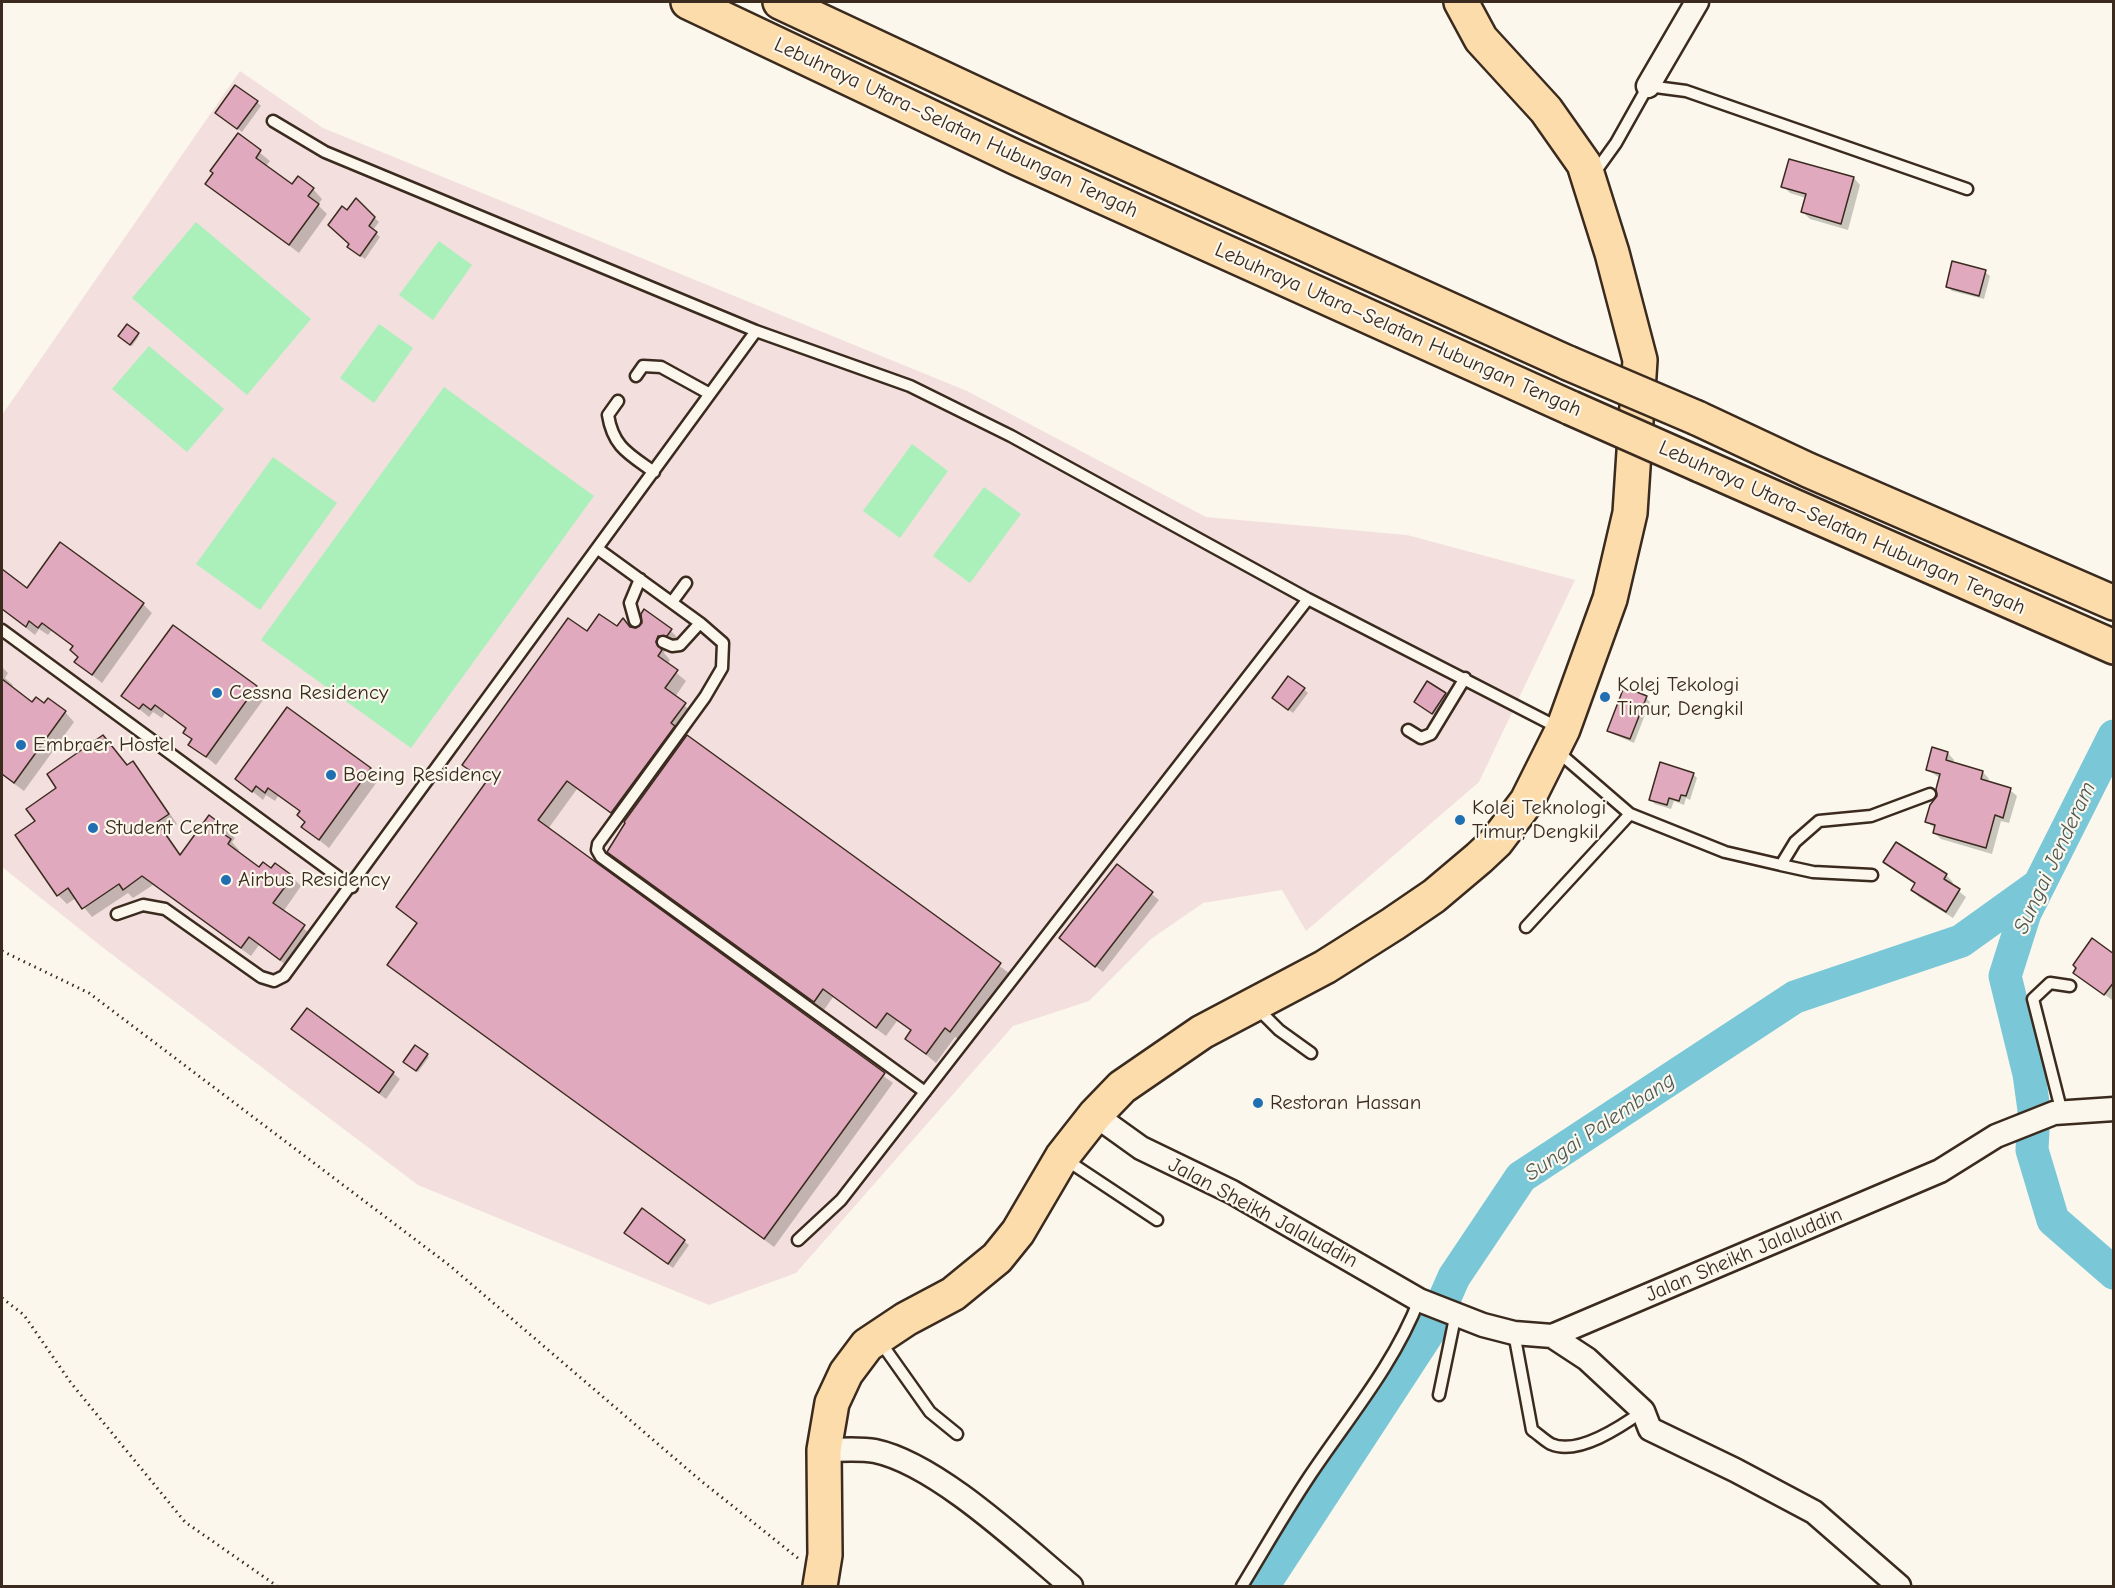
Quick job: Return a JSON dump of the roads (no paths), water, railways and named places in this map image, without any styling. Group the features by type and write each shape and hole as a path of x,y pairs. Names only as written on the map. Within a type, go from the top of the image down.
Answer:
{"main road":[{"name":"Lebuhraya Utara–Selatan Hubungan Tengah","path":"688,2 1017,158 1571,408 2114,647"},
{"name":"Lebuhraya Utara–Selatan Hubungan Tengah","path":"780,2 1064,135 1568,363 2114,603"},
{"path":"820,1582 825,1555 824,1450 832,1403 846,1373 867,1345 953,1294 998,1257 1018,1232 1062,1157 1095,1115 1122,1087 1202,1032 1325,967 1393,924 1461,874 1496,842 1510,824 1536,786 1558,739 1610,599 1630,513 1640,360 1612,253 1584,164 1546,110 1481,39 1461,2"}],"street":[{"path":"1648,86 1697,2"},
{"name":"Jalan Sheikh Jalaluddin","path":"1095,1115 1141,1148 1232,1192 1440,1307 1514,1333 1552,1336 1940,1171 1996,1136 2058,1113 2114,1109"},
{"path":"1552,1336 1587,1359 1643,1411 1650,1429 1814,1512 1899,1587"},
{"path":"824,1450 874,1451 904,1460 987,1515 1071,1587"}],"lane":[{"path":"1590,180 1616,143 1648,86 1686,91 1967,189"},
{"path":"273,121 324,152 756,331 910,386 1011,436 1308,599 1465,678 1558,739 1630,814 1725,852 1813,872 1872,875"},
{"path":"117,914 143,905 165,909 261,977 274,981 284,976 352,887 756,331"},
{"path":"639,371 661,367 711,394"},
{"path":"618,401 608,415 611,433 622,449 654,472"},
{"path":"598,549 700,623 723,643 722,668 705,697 598,844 597,850 602,857 925,1092"},
{"path":"635,621 630,603 640,579"},
{"path":"672,602 686,582"},
{"path":"798,1240 841,1200 1308,599"},
{"path":"667,644 680,645 700,623"},
{"path":"2,630 352,887"},
{"path":"1408,730 1421,738 1431,734 1465,678"},
{"path":"1781,865 1796,842 1819,821 1871,816 1930,795"},
{"path":"1526,927 1630,814"},
{"path":"2058,1113 2033,999 2050,983 2070,986"},
{"path":"1254,1006 1279,1030 1311,1053"},
{"path":"1062,1157 1157,1220"},
{"path":"1438,1395 1440,1307"},
{"path":"1242,1587 1308,1479 1369,1391 1409,1325 1440,1307"},
{"path":"1514,1333 1532,1430 1553,1445 1581,1445 1613,1432 1643,1411"},
{"path":"877,1337 930,1412 957,1434"}],"waterway":[{"name":"Sungai Jenderam","path":"2114,736 2025,913 2005,976 2029,1074 2034,1110 2032,1150 2053,1220 2114,1273"},
{"name":"Sungai Palembang","path":"1263,1586 1432,1327 1454,1277 1521,1177 1795,997 1961,941 2039,885"}],"place":[{"name":"Cessna Residency","path":"217,693"},
{"name":"Kolej Tekologi Timur, Dengkil","path":"1605,697"},
{"name":"Embraer Hostel","path":"21,745"},
{"name":"Boeing Residency","path":"331,775"},
{"name":"Kolej Teknologi Timur, Dengkil","path":"1460,820"},
{"name":"Student Centre","path":"93,828"},
{"name":"Airbus Residency","path":"226,880"},
{"name":"Restoran Hassan","path":"1258,1103"}]}
